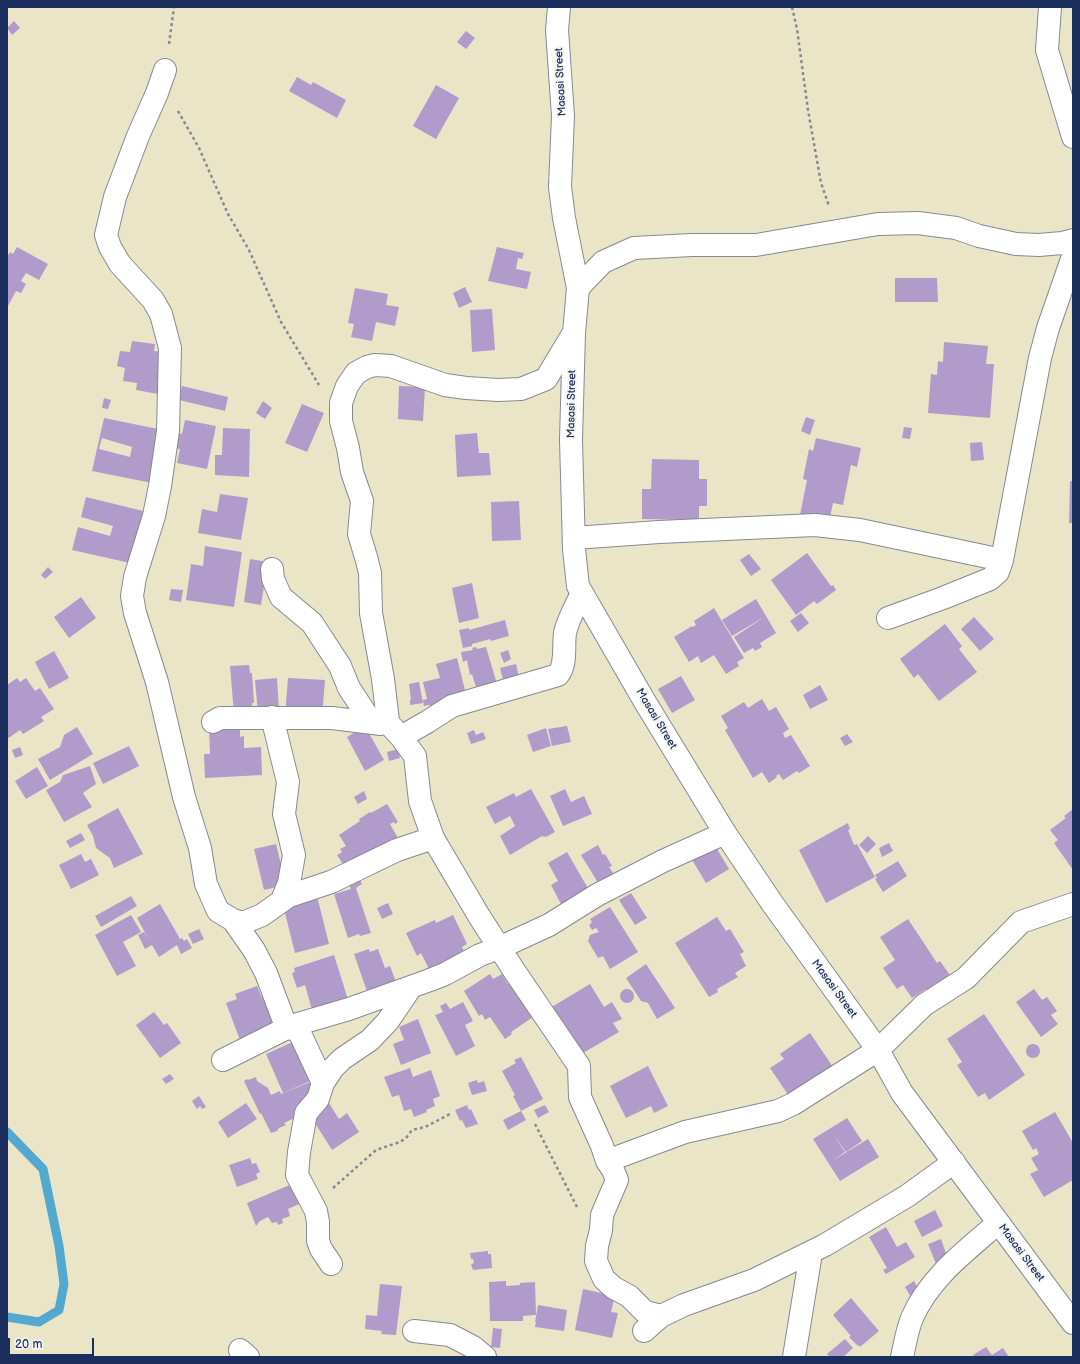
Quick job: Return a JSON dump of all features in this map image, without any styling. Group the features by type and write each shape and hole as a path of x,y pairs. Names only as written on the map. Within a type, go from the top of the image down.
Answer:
{"street":[{"name":"Masasi Street","path":"559,7 557,30 563,116 560,187 564,218 578,288 574,333 571,440 574,538 578,586 645,702 725,833 772,903 878,1050 902,1093 1073,1323"},
{"path":"1050,7 1047,50 1073,137"},
{"path":"165,70 115,197 106,235 110,247 120,264 153,300 161,314 170,348 168,431 160,486 154,516 135,577 132,596 134,613 157,682 184,797 200,848 206,884 218,911 233,920 243,923 262,915 289,896 330,882 397,850 433,838"},
{"path":"578,288 603,262 634,248 692,245 756,245 878,224 918,223 956,228 979,236 1016,244 1039,245 1062,243 1073,240"},
{"path":"888,618 990,579 998,572 1002,560 1040,358 1048,328 1073,256"},
{"path":"388,728 383,679 371,620 370,573 359,534 362,501 352,472 341,421 341,403 347,386 356,373 375,364 390,366 445,385 492,390 521,389 546,380 574,333"},
{"path":"574,538 659,532 815,526 860,530 1002,560"},
{"path":"272,569 273,579 281,597 312,623 340,666 349,688 415,756 420,801 433,838 499,948 579,1066 580,1097 607,1161 614,1170 617,1180 602,1215 596,1261 604,1279 614,1288 629,1296 645,1312 660,1316"},
{"path":"213,722 220,718 332,718 388,728 427,722 452,706 558,675 562,669 566,632 570,619 582,593"},
{"path":"272,717 288,782 284,814 294,855 289,883 282,900"},
{"path":"223,1060 291,1027 349,1009 430,980 480,955 550,925 597,895 643,871 725,833"},
{"path":"607,1161 685,1132 778,1110 793,1104 878,1050 924,1005 966,978 1021,922 1073,904"},
{"path":"233,920 254,950 291,1027 323,1083"},
{"path":"331,1264 321,1249 318,1241 317,1216 297,1175 306,1113 318,1099 323,1083 333,1068 342,1059 370,1040 388,1021 411,987"},
{"path":"644,1331 660,1316 684,1305 754,1280 811,1253 900,1200 954,1162"},
{"path":"902,1357 912,1319 926,1292 942,1273 998,1223"},
{"path":"794,1357 811,1253"},
{"path":"414,1331 450,1335 473,1347 485,1357"}],"path":[{"path":"165,70 174,7"},
{"path":"792,7 797,29 820,183 839,231"},
{"path":"177,109 199,148 228,214 249,250 281,322 321,388"},
{"path":"308,1197 322,1194 333,1188 376,1150 400,1142 406,1138 412,1130 425,1127 452,1112"},
{"path":"535,1124 580,1212"}],"building":[{"path":"14,21 20,28 12,35 7,28"},
{"path":"466,31 475,38 466,49 457,42"},
{"path":"297,77 311,85 313,82 346,100 337,118 289,91"},
{"path":"436,85 459,98 436,139 413,126"},
{"path":"17,247 48,264 39,280 26,273 21,281 26,284 21,293 16,291 8,306 7,257 10,252 13,254"},
{"path":"497,247 524,253 522,259 518,258 516,269 531,272 527,289 488,281"},
{"path":"895,278 937,278 938,302 895,302"},
{"path":"465,287 472,302 459,308 453,293"},
{"path":"355,288 388,294 386,305 399,307 395,326 376,322 372,341 351,337 354,324 348,323"},
{"path":"492,309 495,350 472,352 470,310"},
{"path":"132,341 155,344 154,351 165,352 158,394 136,390 137,383 123,381 125,368 117,366 120,351 130,352"},
{"path":"944,342 988,346 986,364 994,364 990,418 928,413 931,374 937,375 938,361 943,362"},
{"path":"182,386 228,397 225,411 179,400"},
{"path":"399,386 425,387 423,421 398,419"},
{"path":"104,398 111,400 108,409 102,408"},
{"path":"263,401 272,408 265,419 256,413"},
{"path":"302,404 324,413 307,452 285,443"},
{"path":"806,417 815,420 810,435 801,431"},
{"path":"104,418 163,430 152,483 92,471","holes":["102,438 132,447 130,457 99,449"]},
{"path":"185,420 216,426 207,469 177,463 180,449 175,448 178,433 182,434"},
{"path":"904,427 912,428 910,439 902,438"},
{"path":"223,428 250,429 249,477 215,475 215,455 222,455"},
{"path":"477,433 479,453 489,453 491,475 457,477 455,435"},
{"path":"816,438 861,448 857,467 851,465 843,505 833,503 829,522 800,515 807,480 803,479 809,449 813,451"},
{"path":"982,442 984,460 971,461 970,443"},
{"path":"652,459 699,460 699,479 707,479 707,506 699,506 699,520 642,519 642,489 651,489"},
{"path":"1070,481 1073,481 1073,523 1069,523"},
{"path":"220,494 248,498 241,540 198,533 202,509 217,512"},
{"path":"86,497 143,511 130,563 72,550 78,527 110,536 113,526 81,517"},
{"path":"519,501 521,540 492,541 491,502"},
{"path":"205,546 242,552 234,607 186,600 191,564 203,566"},
{"path":"807,553 831,586 833,585 836,590 817,604 814,601 796,615 771,580"},
{"path":"749,554 761,569 751,576 740,560"},
{"path":"250,559 268,562 261,605 244,602"},
{"path":"48,567 53,572 45,579 41,575"},
{"path":"472,583 479,618 459,623 452,588"},
{"path":"171,589 183,590 181,602 169,600"},
{"path":"81,597 96,618 69,638 54,617"},
{"path":"756,599 766,616 732,636 722,620"},
{"path":"714,608 744,658 737,662 739,666 726,674 714,655 701,663 698,656 689,662 674,637 696,625 694,621"},
{"path":"801,613 809,623 798,632 790,621"},
{"path":"766,616 776,633 760,643 762,647 755,651 753,648 744,653 734,637"},
{"path":"974,617 994,639 980,651 961,629"},
{"path":"505,620 509,636 491,641 490,639 463,648 459,630 469,628 469,630"},
{"path":"945,624 962,646 959,649 977,672 939,701 918,674 914,678 900,659"},
{"path":"476,647 477,649 486,647 497,684 477,690 472,674 470,675 467,660 463,662 461,652 473,650 472,648"},
{"path":"508,650 511,659 504,663 500,653"},
{"path":"54,651 69,678 49,689 35,662"},
{"path":"457,658 467,698 432,707 429,705 424,706 423,700 427,699 423,682 440,678 436,664"},
{"path":"516,664 519,677 503,680 500,668"},
{"path":"249,665 250,673 252,673 254,703 252,703 252,713 234,714 230,666"},
{"path":"681,676 695,700 672,713 658,689"},
{"path":"17,678 20,682 26,678 35,691 40,688 54,709 41,717 44,721 23,734 20,730 7,739 7,685"},
{"path":"277,678 279,712 258,714 255,680"},
{"path":"288,678 325,680 322,717 285,715"},
{"path":"419,682 423,703 410,705 411,700 409,684"},
{"path":"820,685 828,700 810,709 803,695"},
{"path":"762,699 769,711 776,707 789,729 783,733 785,738 791,735 810,766 799,773 797,771 783,780 779,774 769,783 762,772 753,778 725,730 728,728 721,716 744,702 748,708"},
{"path":"240,725 240,737 244,736 244,748 261,747 262,775 205,778 204,754 210,754 209,727"},
{"path":"365,726 384,760 365,771 347,737"},
{"path":"567,726 571,742 552,746 548,729"},
{"path":"77,727 93,754 50,780 38,759 60,747 64,735"},
{"path":"546,728 551,746 533,752 527,735"},
{"path":"474,730 476,735 483,732 486,739 471,744 467,733"},
{"path":"847,734 853,742 845,746 840,738"},
{"path":"129,746 139,766 103,784 93,763"},
{"path":"20,747 23,755 15,758 12,750"},
{"path":"398,749 400,758 389,761 387,752"},
{"path":"90,766 96,784 83,793 92,807 64,822 46,790 60,782 63,775"},
{"path":"37,767 48,786 26,799 15,781"},
{"path":"531,789 555,832 546,837 542,836 510,855 500,836 515,826 510,816 495,824 486,807 514,793 516,797"},
{"path":"565,789 571,802 584,796 592,814 563,826 550,796"},
{"path":"364,791 367,799 358,804 354,797"},
{"path":"387,804 398,822 395,824 394,822 390,824 398,838 348,872 337,855 342,852 340,849 346,846 339,835 360,821 359,819"},
{"path":"118,808 143,854 114,868 110,858 96,848 93,836 87,825"},
{"path":"1073,809 1073,870 1054,843 1058,840 1050,830 1066,818 1064,816"},
{"path":"848,823 850,829 848,830 854,845 857,844 875,877 826,903 799,850"},
{"path":"81,833 85,840 70,848 66,841"},
{"path":"868,836 876,844 867,853 859,845"},
{"path":"711,839 729,869 706,883 688,853"},
{"path":"889,843 893,851 882,857 879,848"},
{"path":"276,844 286,885 264,890 254,849"},
{"path":"598,845 603,855 605,854 612,866 609,867 616,877 600,886 581,855"},
{"path":"567,852 589,890 562,906 551,885 558,881 548,863"},
{"path":"81,854 85,862 91,859 99,875 71,889 59,865"},
{"path":"898,861 907,876 883,892 875,879 877,878 875,875"},
{"path":"357,874 362,884 356,888 371,933 360,936 359,934 348,938 334,894 351,889 347,879"},
{"path":"631,893 647,918 635,925 619,900"},
{"path":"131,896 137,906 101,927 95,916"},
{"path":"317,896 329,944 295,953 283,905"},
{"path":"388,903 393,914 382,919 377,908"},
{"path":"160,904 179,939 182,938 184,941 187,939 192,948 181,954 177,945 159,957 152,945 145,949 138,935 144,932 149,940 137,918"},
{"path":"610,907 638,952 610,969 603,956 598,958 588,941 590,935 599,932 596,928 592,930 589,925 592,922 590,919"},
{"path":"131,915 141,932 123,942 136,966 117,976 95,935"},
{"path":"453,915 467,944 462,947 468,960 432,975 421,953 417,956 406,933 435,920 436,923"},
{"path":"717,917 726,931 730,929 744,952 740,954 746,966 735,973 738,977 717,989 718,992 709,997 675,943"},
{"path":"908,919 937,963 940,961 952,978 929,994 926,989 912,998 903,985 897,989 883,968 895,960 880,937"},
{"path":"199,929 204,939 193,944 188,934"},
{"path":"369,949 370,952 378,949 385,968 390,966 399,990 369,997 354,954"},
{"path":"334,955 350,1006 314,1017 305,985 297,988 292,973 295,972 294,968"},
{"path":"646,964 675,1008 657,1019 648,1003 641,1001 626,978"},
{"path":"490,974 493,979 502,974 508,984 516,979 536,1015 511,1032 512,1034 505,1039 490,1017 485,1020 482,1014 479,1016 464,991"},
{"path":"590,984 604,1007 612,1002 622,1019 613,1023 619,1032 578,1056 550,1008"},
{"path":"257,986 262,998 269,995 279,1021 240,1040 226,1003 237,999 235,994"},
{"path":"624,989 630,989 634,993 634,999 630,1003 624,1003 620,999 620,993"},
{"path":"1034,989 1042,1000 1047,997 1057,1011 1051,1015 1058,1024 1041,1037 1016,1002"},
{"path":"463,1002 473,1021 465,1025 475,1046 456,1056 435,1015 443,1012 440,1006 446,1003 450,1009"},
{"path":"154,1012 164,1025 167,1023 181,1043 160,1058 136,1025"},
{"path":"984,1014 1025,1075 989,1100 985,1093 978,1097 957,1065 962,1062 947,1039"},
{"path":"418,1019 431,1053 401,1065 393,1044 404,1040 399,1027"},
{"path":"810,1033 835,1070 791,1099 770,1068 784,1059 780,1054"},
{"path":"295,1041 315,1079 283,1093 266,1054"},
{"path":"1030,1044 1036,1044 1040,1048 1040,1054 1036,1058 1030,1058 1026,1054 1026,1048"},
{"path":"521,1057 543,1099 521,1111 513,1096 515,1095 502,1071 516,1063 514,1060"},
{"path":"648,1066 668,1106 654,1113 651,1106 626,1118 610,1086"},
{"path":"410,1068 413,1077 431,1070 440,1096 433,1099 435,1106 426,1110 427,1112 414,1117 411,1109 404,1111 399,1095 392,1097 384,1077"},
{"path":"170,1074 174,1079 166,1084 162,1079"},
{"path":"256,1077 257,1081 268,1088 271,1095 280,1091 281,1094 310,1082 318,1095 299,1116 284,1123 286,1125 271,1133 244,1081"},
{"path":"477,1080 478,1083 484,1081 487,1091 472,1095 468,1083"},
{"path":"199,1096 206,1107 202,1109 200,1106 197,1109 192,1101"},
{"path":"327,1100 339,1119 347,1113 359,1132 332,1150 308,1112"},
{"path":"246,1103 257,1119 228,1138 218,1122"},
{"path":"467,1105 469,1110 471,1109 478,1124 466,1128 462,1120 460,1121 455,1110"},
{"path":"545,1105 549,1112 538,1118 534,1110"},
{"path":"521,1111 526,1120 508,1130 503,1120"},
{"path":"1055,1112 1073,1143 1073,1180 1044,1197 1030,1174 1038,1170 1031,1158 1039,1154 1036,1148 1033,1150 1022,1131"},
{"path":"847,1118 862,1141 846,1152 833,1134 845,1152 832,1161 868,1139 879,1157 840,1181 813,1139"},
{"path":"250,1158 252,1164 256,1163 260,1172 256,1174 258,1179 237,1187 229,1165"},
{"path":"292,1184 299,1204 288,1209 290,1216 282,1219 283,1223 278,1225 277,1222 272,1223 268,1217 260,1221 256,1226 247,1203"},
{"path":"935,1210 943,1226 922,1237 914,1221"},
{"path":"886,1227 897,1247 906,1242 915,1257 886,1274 883,1270 887,1268 869,1237"},
{"path":"941,1239 948,1259 936,1264 928,1244"},
{"path":"488,1251 488,1254 491,1254 492,1268 473,1270 471,1264 474,1263 473,1259 471,1259 470,1253"},
{"path":"506,1281 506,1286 535,1282 536,1315 523,1316 523,1321 490,1321 489,1282"},
{"path":"914,1281 921,1294 912,1299 905,1287"},
{"path":"380,1284 402,1286 396,1335 381,1334 382,1331 365,1329 366,1315 377,1316"},
{"path":"583,1289 615,1296 611,1312 618,1313 612,1338 575,1330"},
{"path":"851,1298 879,1331 860,1347 849,1337 851,1336 833,1315"},
{"path":"538,1305 567,1310 564,1331 535,1327"},
{"path":"493,1328 502,1329 500,1348 491,1347"},
{"path":"845,1339 853,1348 843,1357 830,1357 827,1354"},
{"path":"986,1347 992,1355 1003,1348 1009,1357 975,1357 973,1355"}],"waterway":[{"path":"7,1132 43,1169 59,1246 64,1284 59,1310 39,1322 7,1317"}]}
